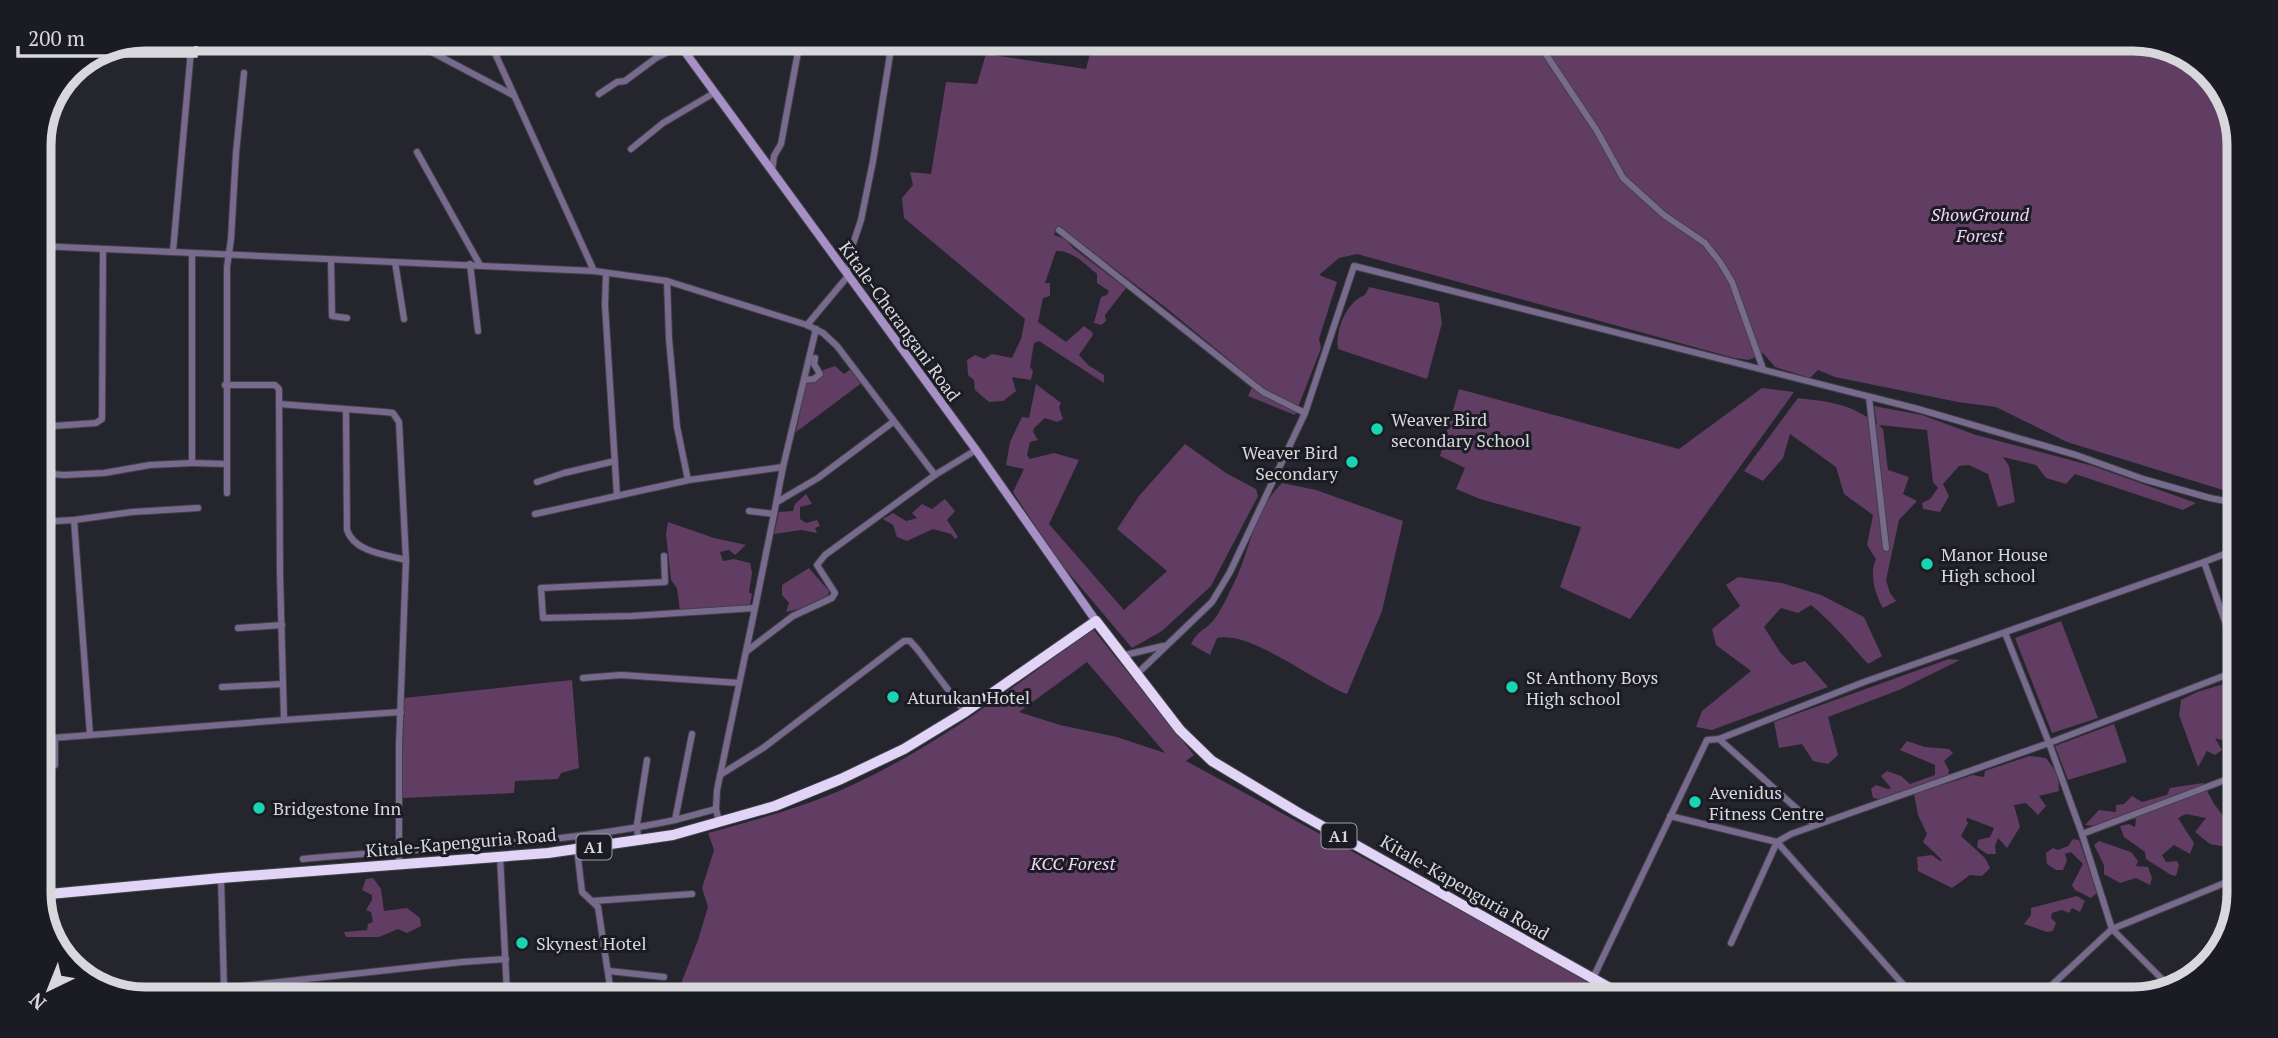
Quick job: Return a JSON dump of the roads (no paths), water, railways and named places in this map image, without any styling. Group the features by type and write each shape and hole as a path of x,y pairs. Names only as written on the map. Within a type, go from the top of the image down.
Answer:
{"highway":[{"name":"Kitale-Kapenguria Road","path":"51,894 221,878 399,866 577,849 673,835 775,806 904,749 965,712 1096,621 1125,655 1180,730 1213,761 1297,812 1608,987"}],"main road":[{"name":"Kitale-Cherangani Road","path":"685,51 976,450 1096,621"}],"street":[{"path":"173,251 191,51"},
{"path":"430,51 513,95"},
{"path":"494,51 594,271"},
{"path":"599,94 617,82 625,81 667,51"},
{"path":"772,171 798,51"},
{"path":"807,325 848,276 852,247 861,219 873,161 890,51"},
{"path":"1544,51 1597,131 1623,178 1664,215 1704,243 1720,262 1732,282 1763,369"},
{"path":"227,493 227,267 244,73"},
{"path":"631,149 663,123 714,93"},
{"path":"416,152 480,265"},
{"path":"1059,230 1263,392 1305,413"},
{"path":"51,246 470,264 594,271 667,281 816,329 837,346 934,475"},
{"path":"51,426 96,423 102,419 103,249"},
{"path":"192,253 192,463"},
{"path":"331,260 332,316 347,318"},
{"path":"395,262 404,319"},
{"path":"470,264 478,331"},
{"path":"1138,673 1212,602 1230,572 1305,413 1354,266 1869,397 2076,455 2143,479 2227,501"},
{"path":"606,273 605,305 617,496"},
{"path":"667,281 677,427 688,480"},
{"path":"719,822 716,808 720,775 778,502 783,467 816,329"},
{"path":"804,380 814,379 820,374 814,364 815,358"},
{"path":"225,385 275,385 279,389 284,720"},
{"path":"1869,397 1886,548"},
{"path":"278,404 393,413 399,422 406,560 399,866"},
{"path":"346,410 349,538 368,550 406,560"},
{"path":"778,502 818,478 893,422"},
{"path":"747,651 793,616 832,598 835,593 818,567 820,559 934,475 976,450"},
{"path":"537,482 615,461"},
{"path":"51,474 104,473 150,465 226,464"},
{"path":"535,513 688,480 783,467"},
{"path":"51,521 198,508"},
{"path":"749,511 774,514"},
{"path":"74,520 90,735"},
{"path":"1593,978 1703,743 1707,740 1719,739 1864,682 2227,553"},
{"path":"664,556 665,582 541,588 543,618 632,616 755,608"},
{"path":"2204,562 2227,627"},
{"path":"238,628 282,625"},
{"path":"2005,633 2082,834 2112,929 2165,982"},
{"path":"720,775 904,641 910,641 918,650 965,712"},
{"path":"1125,655 1164,646"},
{"path":"1731,943 1777,842 1815,825 2049,743 2227,675"},
{"path":"583,678 621,676 739,683"},
{"path":"222,687 284,684"},
{"path":"51,738 401,712"},
{"path":"675,820 692,734"},
{"path":"55,738 55,765"},
{"path":"1719,739 1815,825"},
{"path":"638,840 637,828 647,760"},
{"path":"2082,834 2227,779"},
{"path":"303,859 549,839 637,828 716,808"},
{"path":"1670,816 1777,842 1905,987"},
{"path":"577,849 580,886 584,896 598,907 610,987"},
{"path":"500,856 507,987"},
{"path":"221,878 224,987"},
{"path":"2050,987 2112,929 2227,882"},
{"path":"590,901 692,894"},
{"path":"233,987 506,959"},
{"path":"609,971 664,977"}],"place":[{"name":"Weaver Bird secondary School","path":"1377,429"},
{"name":"Weaver Bird Secondary","path":"1352,462"},
{"name":"Manor House High school","path":"1927,564"},
{"name":"St Anthony Boys High school","path":"1512,687"},
{"name":"Aturukan Hotel","path":"893,697"},
{"name":"Avenidus Fitness Centre","path":"1695,802"},
{"name":"Bridgestone Inn","path":"259,808"},
{"name":"Skynest Hotel","path":"522,943"}],"park label":[{"name":"ShowGround Forest","path":"1980,224"},
{"name":"KCC Forest","path":"1073,863"}]}
